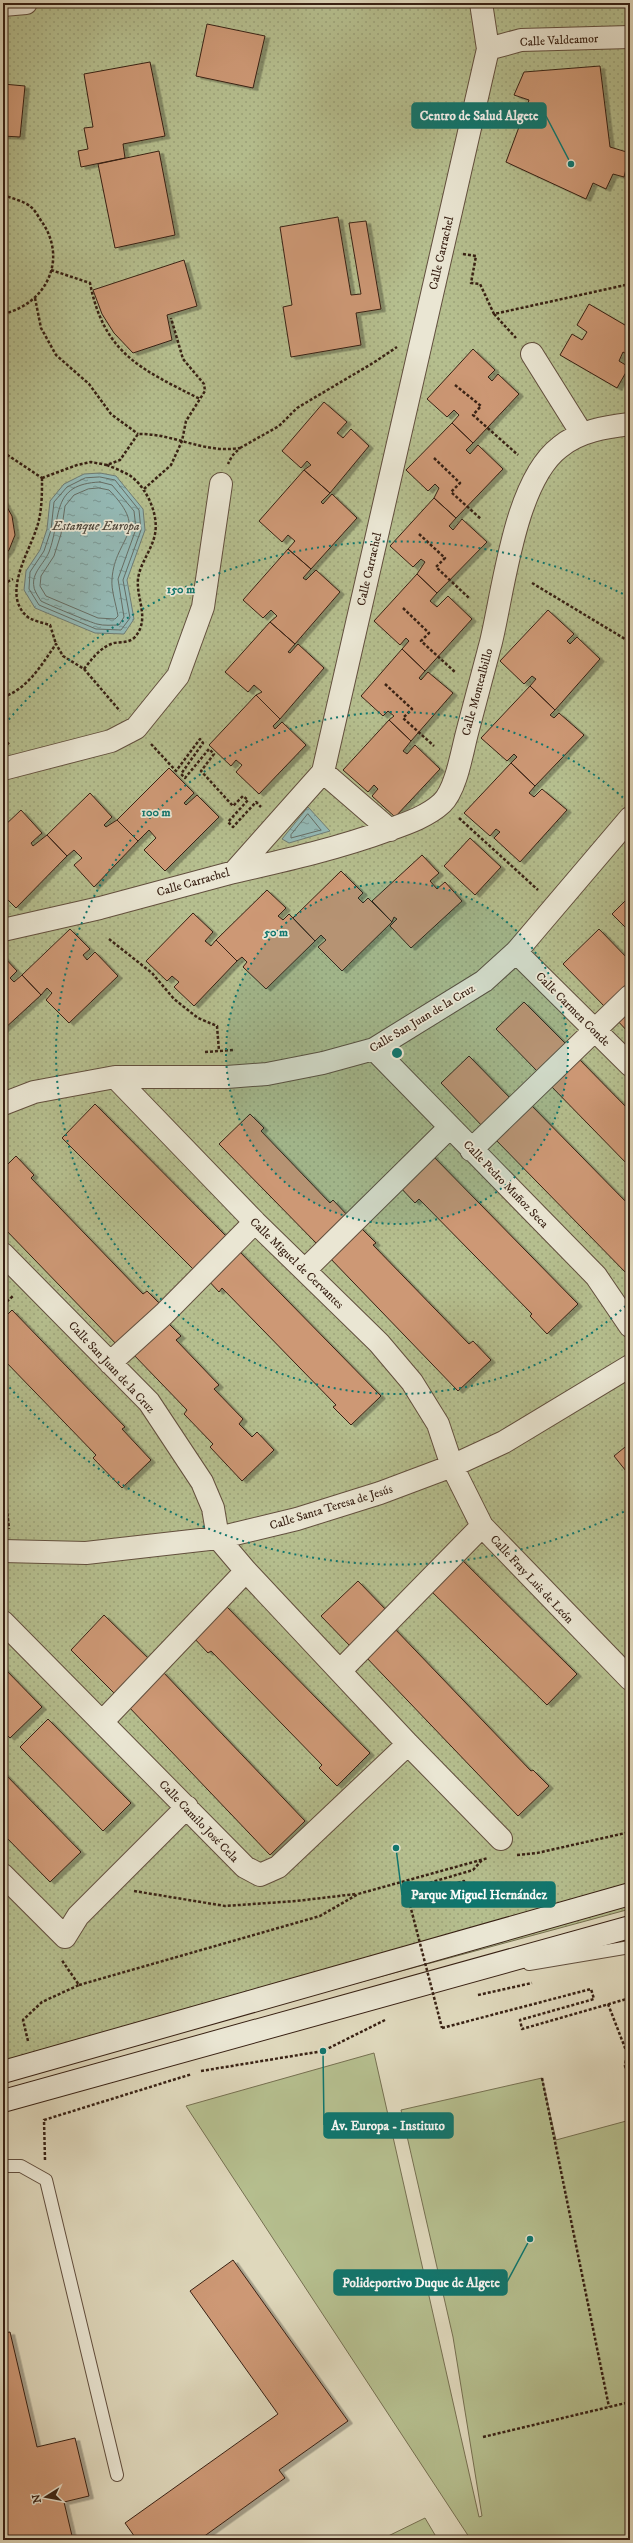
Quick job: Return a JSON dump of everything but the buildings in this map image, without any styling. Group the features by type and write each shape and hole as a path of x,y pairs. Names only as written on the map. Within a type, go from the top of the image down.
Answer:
{"street":[{"path":"3,5 26,3"},
{"name":"Calle Carrachel","path":"3,930 100,908 234,872 323,772 488,49 481,3"},
{"name":"Calle Valdeamor","path":"488,49 520,40 630,37"},
{"path":"532,354 582,434"},
{"name":"Calle Montealbillo","path":"234,872 362,840 390,830 426,814 443,802 455,777 491,641 517,528 531,488 544,464 560,447 582,434 610,426 630,424"},
{"path":"3,769 111,741 136,728 178,676 200,614 221,484"},
{"path":"323,772 390,830"},
{"name":"Calle San Juan de la Cruz","path":"3,1104 34,1092 115,1077 227,1077 266,1074 323,1063 374,1049 484,981 516,952 629,822"},
{"name":"Calle Carmen Conde","path":"516,952 630,1065"},
{"path":"472,1150 630,996"},
{"name":"Calle Pedro Muñoz Seca","path":"374,1049 596,1276 630,1326"},
{"name":"Calle Miguel de Cervantes","path":"115,1077 255,1222 379,1343 412,1382 438,1424 452,1466"},
{"path":"305,1270 450,1127"},
{"path":"110,1363 164,1314 255,1222"},
{"name":"Calle San Juan de la Cruz","path":"3,1254 149,1402 202,1482 213,1508 218,1538"},
{"name":"Calle Santa Teresa de Jesús","path":"7,1552 86,1553 218,1538 304,1516 380,1493 452,1466 504,1442 630,1366"},
{"name":"Calle Fray Luis de León","path":"452,1466 482,1526 630,1679"},
{"path":"340,1671 482,1526"},
{"path":"218,1538 246,1571 408,1744 502,1851"},
{"path":"102,1722 246,1571"},
{"name":"Calle Camilo José Cela","path":"8,1637 102,1722 187,1807 244,1867 260,1874 278,1867 408,1744"},
{"path":"4,1879 65,1937 78,1916 187,1807"},
{"path":"3,2072 630,1894"},
{"path":"3,2101 630,1928"}],"lane":[{"path":"457,1975 630,1947"},
{"path":"3,2166 22,2166 46,2180 116,2475"}],"path":[{"path":"3,195 31,207 50,234 54,260 47,282 35,298 16,311 3,314"},
{"path":"441,250 476,256 471,283 480,284 494,314 532,354"},
{"path":"51,270 90,283 94,304 102,325 115,344 131,360 153,374 200,399"},
{"path":"494,314 630,284"},
{"path":"35,298 41,328 56,355 89,384 111,414 138,434 152,433 219,450 240,448"},
{"path":"144,489 171,465 182,441 183,427 204,391 204,384 183,359 171,318"},
{"path":"221,484 232,456 240,448 279,426 297,408 374,364"},
{"path":"455,385 480,406 473,415 518,455"},
{"path":"107,465 120,460 138,434"},
{"path":"3,452 42,478"},
{"path":"434,458 460,483 451,492 481,519"},
{"path":"42,478 91,462 107,465 129,475 144,489 153,510 155,533 138,580 142,607 139,629 133,638 127,642 112,644 99,651 84,669"},
{"path":"42,478 42,496 38,526 13,579 14,595 19,608 29,618 50,625 56,644 64,656 84,669 176,771 200,739 203,743 180,774 185,778 209,749 214,754 201,771 233,806 243,796 248,800 228,822 233,827 256,802 262,808 257,813"},
{"path":"419,534 445,558 436,567 469,598"},
{"path":"3,584 13,579"},
{"path":"532,584 630,642"},
{"path":"403,608 429,633 421,641 456,673"},
{"path":"3,697 12,694 36,673 56,644"},
{"path":"385,684 412,709 403,718 434,746"},
{"path":"443,802 538,890"},
{"path":"109,939 152,973 174,999 192,1013 217,1026 219,1051"},
{"path":"205,1052 233,1050"},
{"path":"3,1499 7,1510 7,1552"},
{"path":"107,1887 225,1906 358,1894 484,1858 502,1851 537,1853 630,1832"},
{"path":"502,1851 484,1858 473,1870 405,1890 407,1898 464,1881 466,1889 410,1905 442,2028 591,1989 594,1999 520,2020 522,2029 630,1998"},
{"path":"28,2040 23,2020 42,2002 79,1985 320,1916 358,1894"},
{"path":"65,1937 54,1949 79,1985"},
{"path":"477,1995 538,1982"},
{"path":"432,2005 439,2003"},
{"path":"608,2004 627,2053 625,2066 630,2082"},
{"path":"46,2180 44,2120 196,2072 323,2051 390,2018"},
{"path":"625,2048 630,2044"},
{"path":"542,2078 609,2407"},
{"path":"483,2437 630,2402"}],"green space":[{"path":"3,3 630,3 630,1909 3,2079"},
{"path":"374,2053 479,2517 482,2516 453,2337 401,2110 542,2078 556,2140 630,2120 630,2540 471,2540 186,2106"},
{"path":"425,2518 438,2540 380,2540"}],"water":[{"name":"Estanque Europa","path":"100,473 116,476 143,509 145,530 127,580 134,619 124,634 95,633 35,608 24,590 26,571 40,550 47,529 50,501 64,484 84,474"},
{"path":"308,807 330,831 289,843 282,839"}],"place":[{"name":"Centro de Salud Algete","path":"571,164"},
{"name":"Parque Miguel Hernández","path":"396,1848"},
{"name":"Av. Europa - Instituto","path":"323,2051"},
{"name":"Polideportivo Duque de Algete","path":"530,2239"}]}
